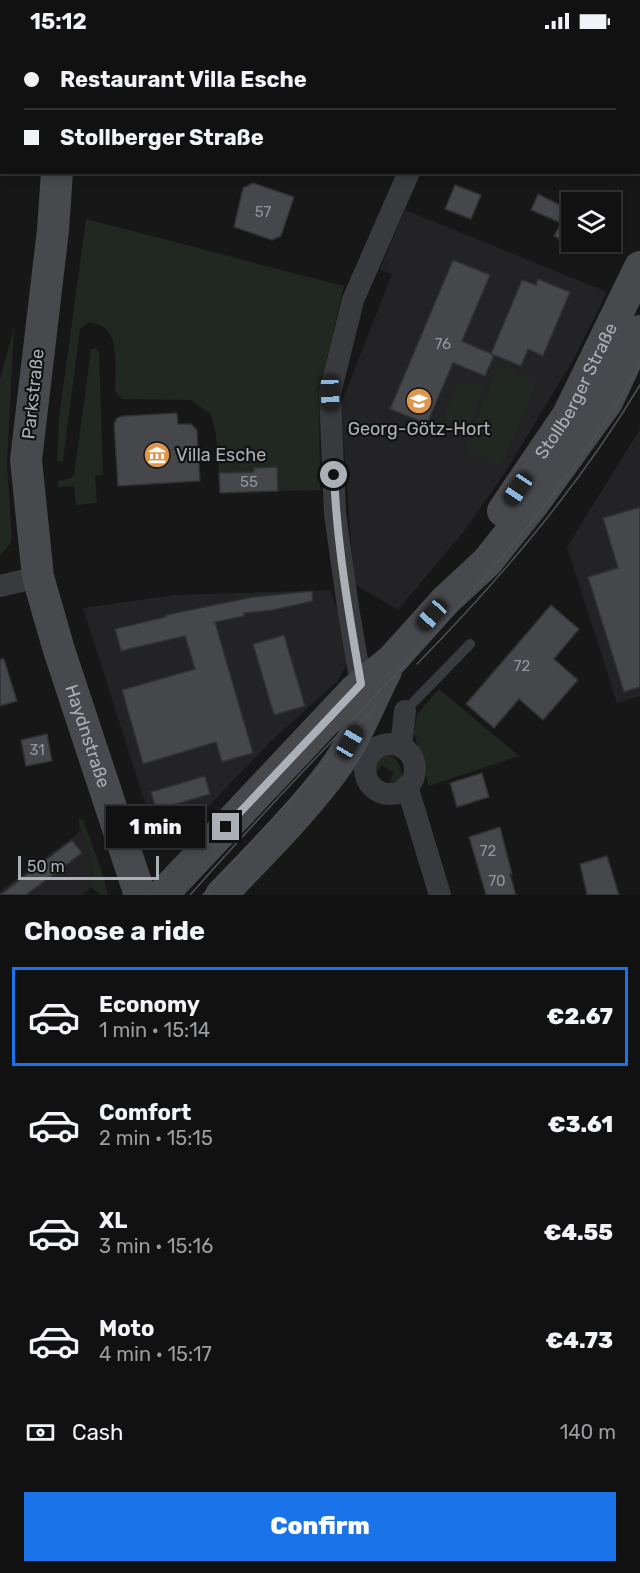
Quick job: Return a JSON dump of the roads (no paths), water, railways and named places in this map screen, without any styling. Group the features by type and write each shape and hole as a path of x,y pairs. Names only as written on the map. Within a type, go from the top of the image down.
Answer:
{"main road":[{"name":"Parkstraße","path":"38,577 26,460 53,230 57,174"},
{"name":"Stollberger Straße","path":"446,600 475,550 568,415 640,267"},
{"name":"Stollberger Straße","path":"162,895 361,684 392,660 446,600 486,561 534,503 607,402 640,331"},
{"name":"Haydnstraße","path":"38,577 59,650 140,895"},
{"name":"Stollberger Straße","path":"221,895 296,816 333,771 392,660"}],"street":[{"path":"361,684 335,514 330,393 353,300 408,174"},
{"path":"0,586 38,577"},
{"path":"401,747 405,711"},
{"path":"385,744 401,747 410,755 414,769 407,786 396,793 384,793 371,784 365,773 367,759 373,750 385,744"},
{"path":"407,786 440,895"}],"lane":[{"path":"405,711 470,644"}],"tram line":[{"path":"190,895 432,636 508,551 578,461 640,365"},
{"path":"417,664 508,566 564,496 591,460 640,385"},
{"path":"203,895 375,707"}],"place":[{"name":"Georg-Götz-Hort","path":"419,401"},
{"name":"Villa Esche","path":"157,455"}]}
